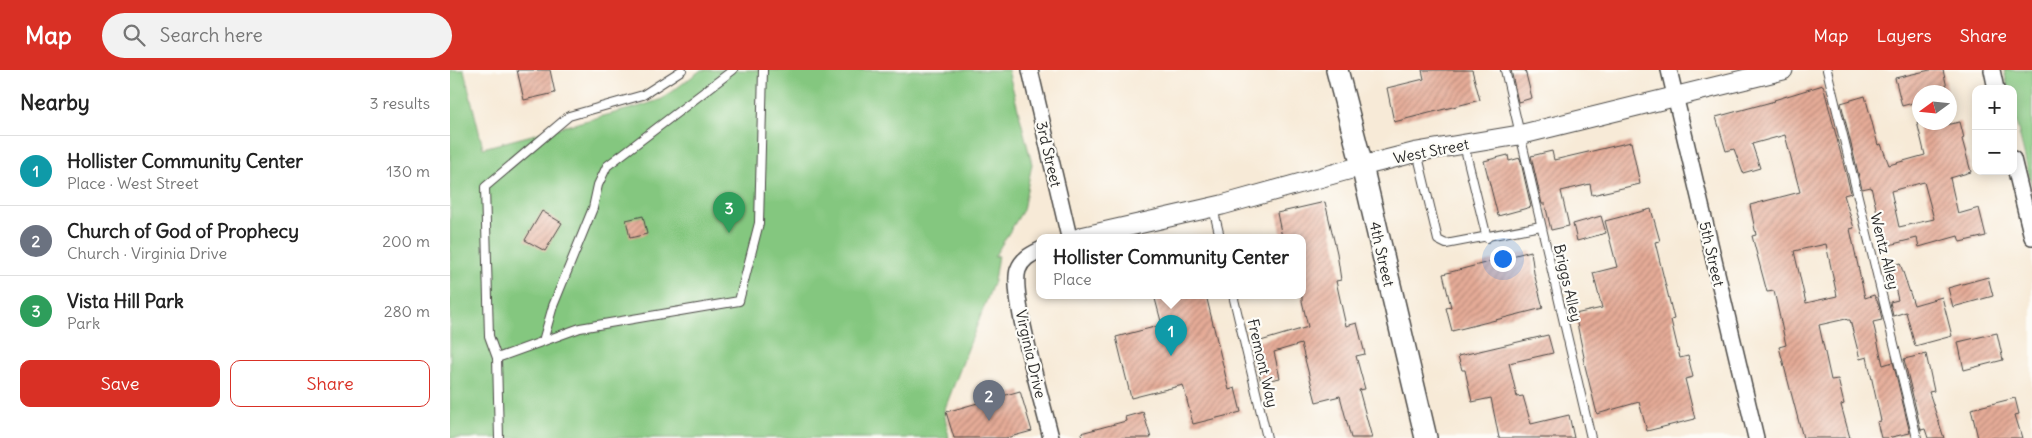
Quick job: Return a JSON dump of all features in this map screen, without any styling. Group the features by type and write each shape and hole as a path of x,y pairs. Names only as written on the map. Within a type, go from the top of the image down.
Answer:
{"main road":[{"name":"4th Street","path":"1337,70 1362,166 1426,438"}],"street":[{"name":"3rd Street","path":"1030,70 1068,234"},
{"name":"5th Street","path":"1669,70 1756,438"},
{"name":"West Street","path":"1094,234 1213,207 1417,152 1519,135 1783,70"},
{"path":"1992,70 1995,85"},
{"path":"2017,175 2032,237"},
{"name":"Virginia Drive","path":"1036,252 1021,263 1016,276 1016,284 1021,314 1051,438"}],"lane":[{"path":"499,438 497,358 488,336 485,187 569,116 643,96 682,70"},
{"path":"543,341 553,306 593,208 598,185 607,166 733,70"},
{"path":"497,358 580,328 739,301 760,223 763,70"},
{"name":"Briggs Alley","path":"1505,70 1591,438"},
{"name":"Wentz Alley","path":"1827,70 1917,438"},
{"path":"1464,144 1487,238"},
{"path":"1417,152 1438,240 1446,244 1487,238 1540,226"},
{"path":"1213,207 1219,234"},
{"name":"Fremont Way","path":"1234,299 1267,438"}],"green space":[{"path":"450,70 464,70 483,148 662,99 701,70 1008,70 1032,164 1023,210 994,257 998,255 994,281 944,411 949,438 450,438"},
{"path":"2004,70 2032,70 2032,187 2017,125 2017,85 2007,85"}],"building":[{"path":"517,70 550,70 555,93 524,100"},
{"path":"1422,70 1472,70 1480,100 1394,122 1387,88 1424,79"},
{"path":"1511,70 1525,70 1532,98 1518,102"},
{"path":"1930,70 1943,70 1946,85 1912,85 1912,103 1902,106 1895,78"},
{"path":"1823,85 1851,193 1844,195 1854,228 1850,229 1865,298 1874,295 1879,305 1882,320 1873,322 1883,365 1893,362 1910,433 1881,438 1877,422 1881,421 1867,357 1860,359 1850,320 1846,319 1819,325 1831,380 1838,379 1844,404 1841,405 1850,438 1803,438 1779,347 1786,345 1774,291 1767,292 1752,236 1756,235 1750,205 1800,192 1785,135 1752,144 1760,168 1743,173 1734,149 1726,151 1716,117","holes":["1826,244 1837,296 1806,303 1794,251"]},
{"path":"1865,96 1878,145 1881,144 1889,165 1925,155 1919,130 1957,130 1957,123 1960,122 1964,138 1962,139 1971,172 1950,178 1958,214 1979,208 1986,236 1960,242 1958,236 1919,247 1917,238 1885,246 1871,187 1862,189 1841,103","holes":["1924,182 1934,219 1899,227 1891,191"]},
{"path":"1631,142 1640,184 1592,195 1590,184 1561,191 1569,226 1551,230 1545,204 1542,204 1531,156 1552,151 1554,160"},
{"path":"1508,155 1509,161 1520,158 1531,207 1498,216 1484,161"},
{"path":"1325,202 1337,253 1341,280 1336,281 1346,326 1357,323 1365,354 1356,356 1365,389 1359,390 1372,438 1351,438 1340,396 1316,402 1301,344 1274,352 1280,378 1261,382 1256,360 1259,359 1254,343 1308,327 1302,301 1302,299 1306,299 1306,234 1281,234 1277,213"},
{"path":"1651,209 1660,241 1655,242 1674,319 1671,320 1680,358 1688,356 1693,377 1685,379 1695,419 1647,431 1639,402 1597,414 1583,358 1575,314 1602,308 1593,273 1617,267 1605,221"},
{"path":"542,211 562,223 545,251 525,240"},
{"path":"643,216 647,234 630,238 626,220"},
{"path":"1601,216 1606,233 1577,241 1573,224"},
{"path":"1531,251 1534,273 1543,308 1452,331 1446,308 1451,307 1443,274"},
{"path":"1900,263 1914,305 1942,297 1952,336 1915,346 1906,312 1893,316 1890,302 1898,300 1890,266"},
{"path":"1988,277 1993,296 1953,307 1948,288"},
{"path":"1155,299 1207,299 1229,390 1235,388 1241,412 1193,424 1183,385 1131,398 1116,337 1162,325"},
{"path":"1997,333 2003,360 1964,370 1958,342"},
{"path":"1548,335 1553,353 1509,363 1517,397 1523,396 1531,424 1569,415 1574,438 1499,438 1491,398 1472,402 1465,370 1462,370 1458,356"},
{"path":"1926,354 1934,391 1929,392 1944,438 1928,438 1925,429 1921,430 1904,359"},
{"path":"1020,391 1032,431 1006,438 954,438 946,412"},
{"path":"2015,398 2019,414 2015,415 2022,438 1978,438 1971,409"},
{"path":"1143,412 1151,438 1082,438 1081,433 1126,421 1125,417"}],"place":[{"name":"Vista Hill Park","path":"729,233"},
{"name":"Hollister Community Center","path":"1171,356"},
{"name":"Church of God of Prophecy","path":"989,421"}]}
